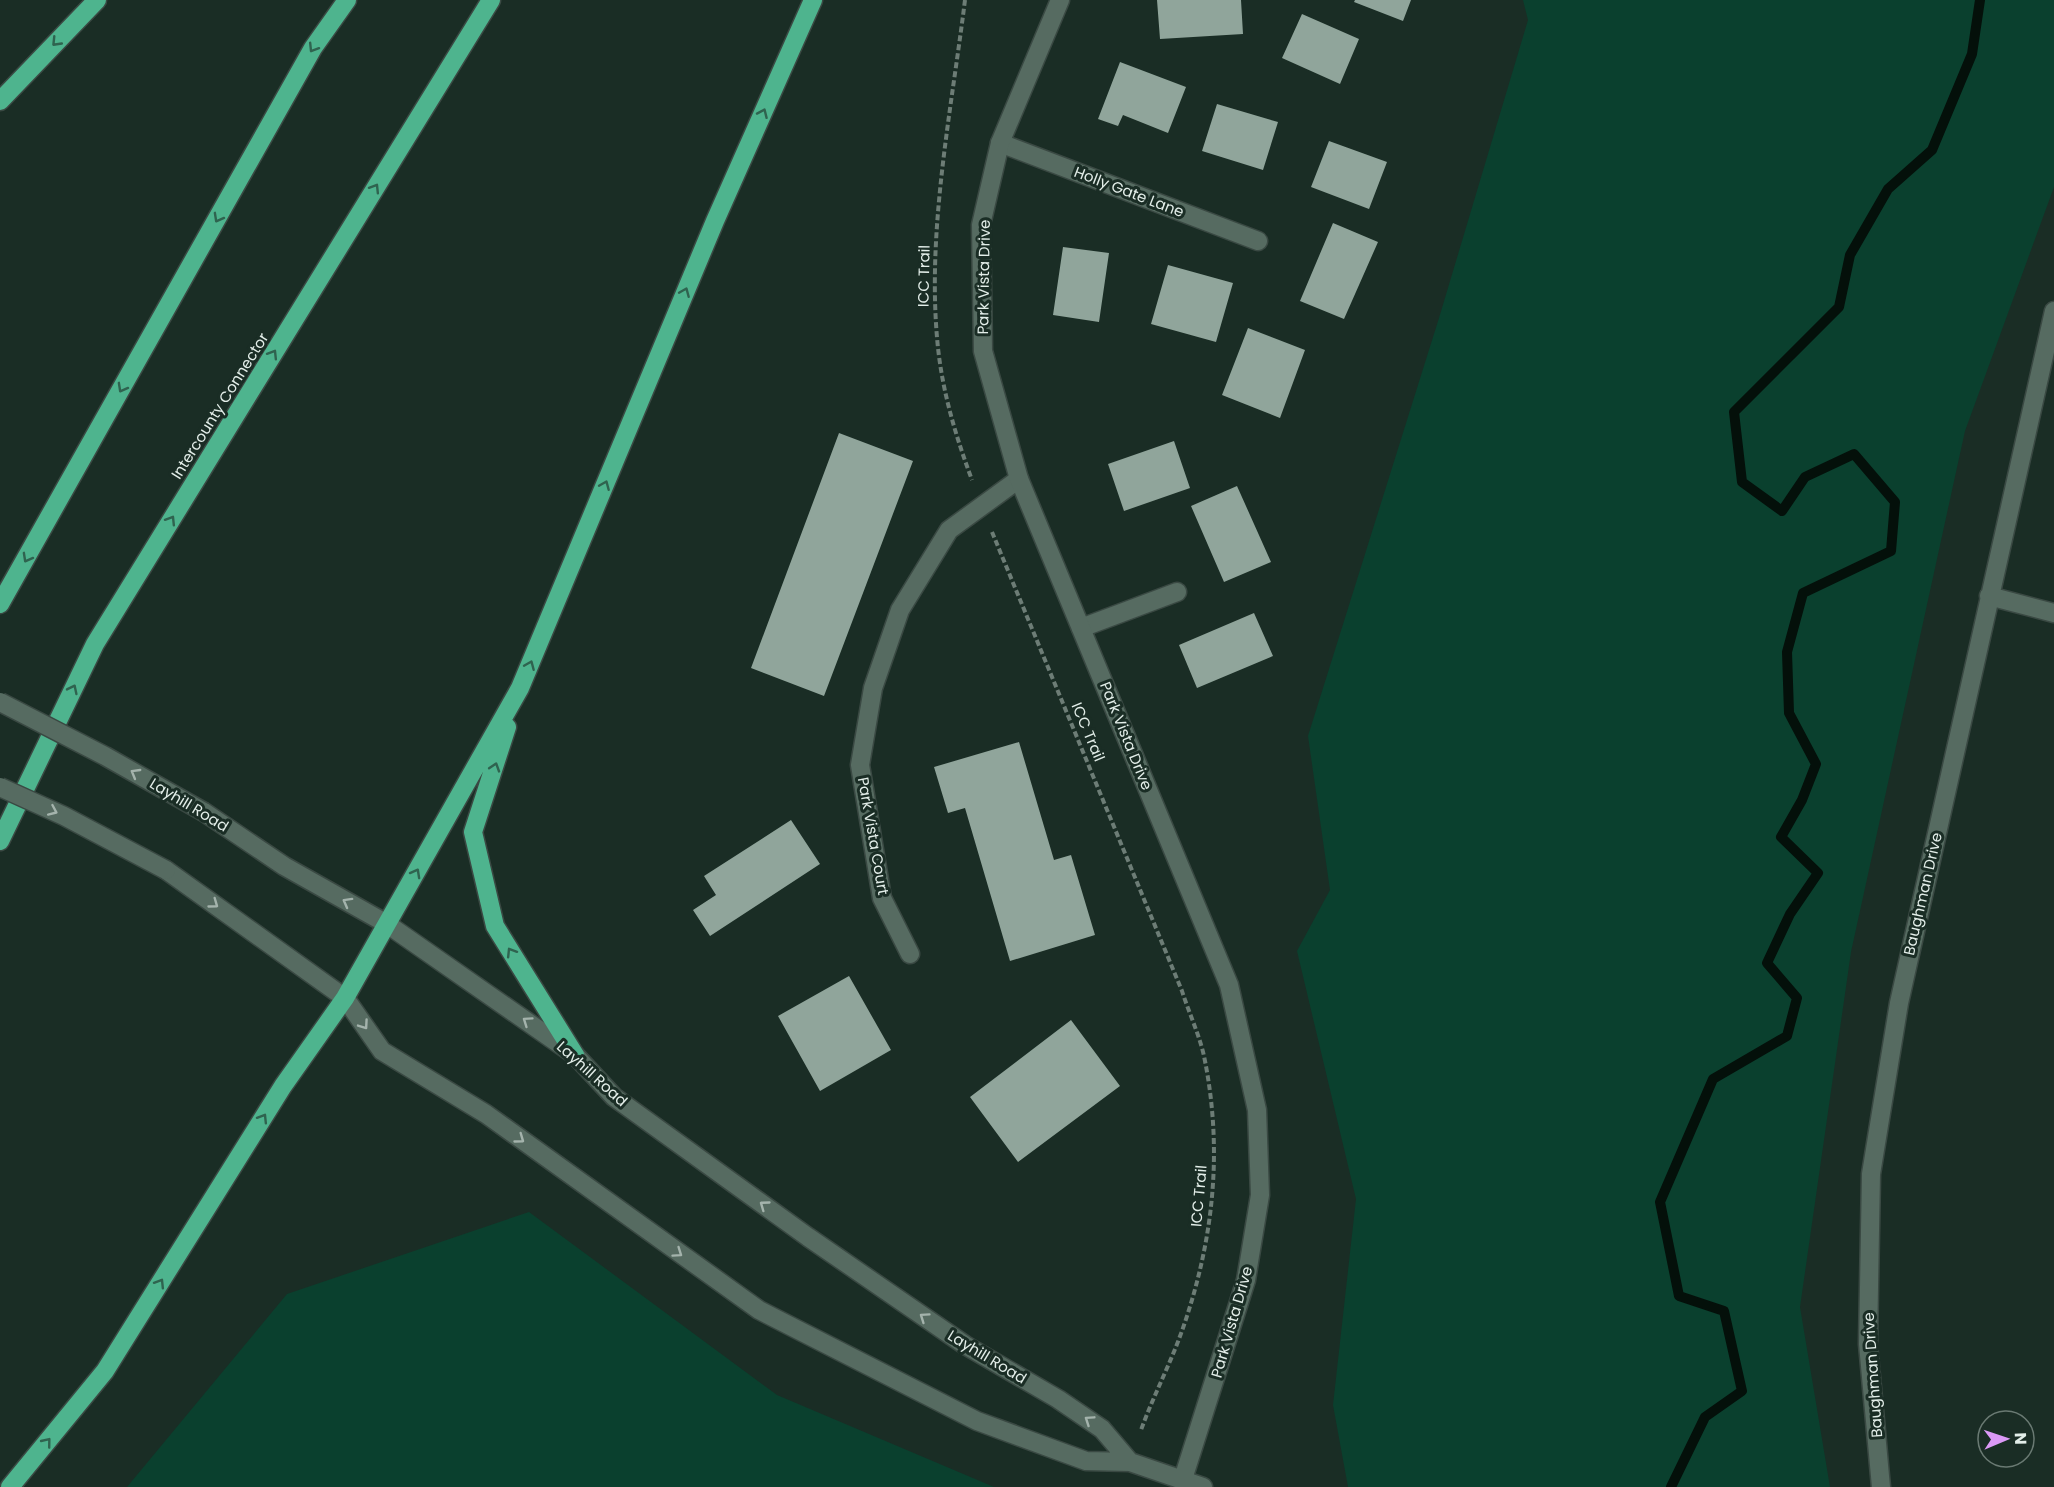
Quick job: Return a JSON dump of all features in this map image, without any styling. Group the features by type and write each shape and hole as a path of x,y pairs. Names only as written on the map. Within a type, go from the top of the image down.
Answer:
{"highway":[{"path":"0,101 97,0"},
{"path":"0,604 313,48 346,0"},
{"name":"Intercounty Connector","path":"0,841 95,644 492,0"},
{"path":"575,1055 495,926 473,832 520,688 715,221 813,0"},
{"path":"10,1487 105,1371 283,1086 345,998 520,688"}],"street":[{"name":"Park Vista Drive","path":"1060,0 1000,143 981,225 983,351 1019,479 1229,985 1257,1110 1260,1195 1246,1280 1183,1479"},
{"name":"Holly Gate Lane","path":"1000,143 1258,241"},
{"name":"Baughman Drive","path":"1881,1487 1868,1344 1871,1174 1899,1003 2054,311"},
{"name":"Park Vista Court","path":"910,954 882,898 860,765 873,688 900,610 949,530 1019,479"},
{"path":"1081,628 1177,592"},
{"path":"1989,596 2054,613"},
{"name":"Layhill Road","path":"0,702 105,756 204,812 284,866 387,924 575,1055 615,1097 808,1237 965,1345 1058,1399 1102,1429 1130,1462"},
{"path":"0,787 64,816 166,870 345,998 382,1051 486,1114 759,1310 976,1421 1086,1461 1130,1462 1203,1487"}],"path":[{"name":"ICC Trail","path":"965,0 935,258 938,349 945,394 959,444 981,506 1182,991 1203,1054 1214,1122 1214,1193 1205,1257 1184,1326 1130,1462"}],"green space":[{"path":"1523,0 2054,0 2054,187 1965,431 1851,952 1800,1307 1830,1487 1348,1487 1333,1405 1356,1199 1297,951 1330,890 1308,736 1439,318 1528,20"},
{"path":"529,1212 777,1395 994,1487 127,1487 287,1294"}],"building":[{"path":"1157,0 1241,0 1243,34 1160,39"},
{"path":"1355,0 1411,0 1403,21 1354,2"},
{"path":"1302,14 1359,39 1340,84 1282,58"},
{"path":"1120,62 1186,87 1168,133 1123,115 1118,126 1098,119"},
{"path":"1217,104 1278,122 1263,170 1202,151"},
{"path":"1329,141 1387,162 1369,209 1311,187"},
{"path":"1333,223 1378,242 1344,319 1300,301"},
{"path":"1063,247 1109,253 1099,322 1053,315"},
{"path":"1168,265 1233,283 1216,342 1151,324"},
{"path":"1248,328 1305,350 1280,418 1222,395"},
{"path":"839,433 913,461 824,696 751,668"},
{"path":"1174,441 1190,488 1124,511 1108,464"},
{"path":"1237,486 1271,562 1224,582 1191,506"},
{"path":"1254,613 1273,656 1197,688 1179,645"},
{"path":"1019,742 1054,860 1071,855 1095,935 1010,961 965,808 948,813 934,767"},
{"path":"791,820 820,864 710,936 693,910 716,895 704,876"},
{"path":"849,976 891,1050 820,1091 778,1016"},
{"path":"1071,1020 1120,1086 1018,1162 970,1097"}],"waterway":[{"path":"1671,1487 1705,1417 1742,1391 1724,1311 1679,1296 1660,1202 1713,1079 1787,1036 1797,998 1767,963 1790,914 1818,873 1781,837 1802,800 1816,764 1789,713 1787,652 1803,593 1891,551 1895,502 1854,454 1805,477 1782,511 1742,482 1734,412 1839,307 1850,255 1888,189 1932,150 1972,54 1980,0"}]}
